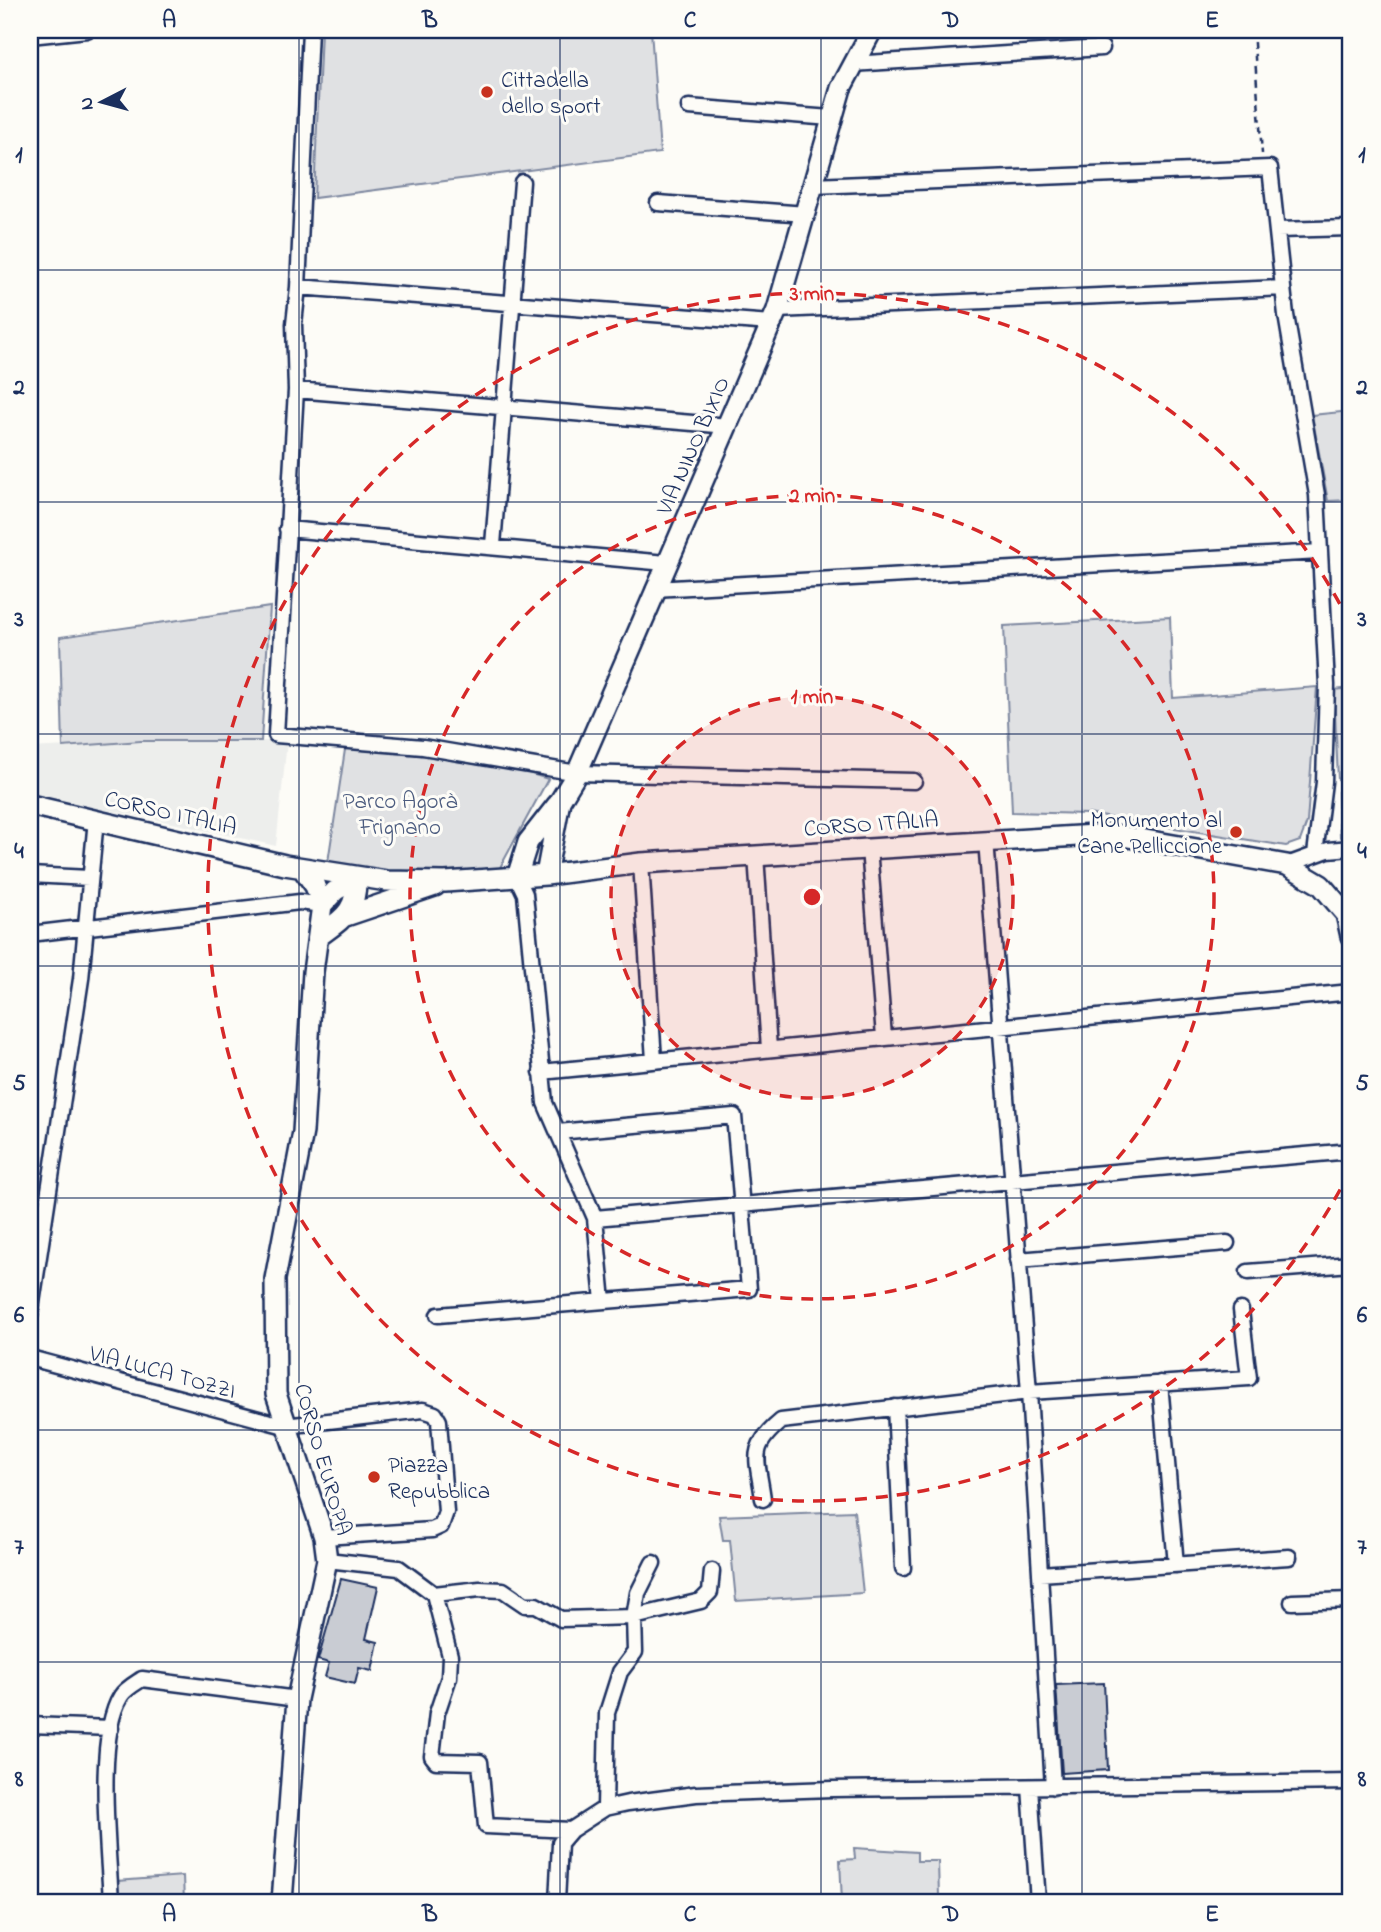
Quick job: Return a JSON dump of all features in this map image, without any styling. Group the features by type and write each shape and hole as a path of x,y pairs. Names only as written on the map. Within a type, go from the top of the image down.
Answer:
{"street":[{"path":"30,36 87,30"},
{"path":"310,30 294,324 296,390 276,734 423,747 577,773 914,781"},
{"name":"VIA NINO BIXIO","path":"546,876 559,802 577,773 654,589 729,426 774,317 806,214 831,118 852,64 872,30"},
{"path":"852,64 1102,48"},
{"path":"689,107 831,118"},
{"path":"813,186 1270,168 1283,288 1317,495 1327,685 1324,782 1315,854"},
{"path":"493,545 522,182"},
{"path":"658,204 806,214"},
{"path":"1277,230 1351,228"},
{"path":"298,287 774,317 1283,288"},
{"path":"296,390 729,426"},
{"path":"287,529 493,545 666,563"},
{"path":"654,589 1320,552"},
{"path":"559,802 528,842 517,877 525,894 545,1103 595,1218 603,1301"},
{"name":"CORSO ITALIA","path":"30,805 356,878 445,882 546,876 641,863 1111,834 1287,865 1321,885 1346,914 1351,936"},
{"path":"30,1316 81,979 96,819"},
{"path":"986,840 1029,1392 1053,1787"},
{"path":"869,848 884,1037"},
{"path":"1287,865 1315,854 1351,848"},
{"path":"756,855 769,1049"},
{"path":"641,863 654,1060"},
{"path":"302,867 316,886 322,905 318,937"},
{"path":"30,875 89,878"},
{"path":"322,905 334,891 356,878 357,898 346,916"},
{"path":"318,937 346,916 445,882"},
{"path":"30,934 300,902 322,905"},
{"name":"CORSO EUROPA","path":"282,1902 297,1699 327,1560 324,1537 276,1394 275,1279 303,1132 313,972 318,937"},
{"path":"541,1072 1000,1024 1351,992"},
{"path":"438,1315 749,1289 734,1116 558,1132"},
{"path":"595,1218 743,1207 1012,1179 1351,1151"},
{"path":"1018,1260 1227,1243"},
{"path":"1248,1272 1351,1265"},
{"path":"763,1499 757,1451 762,1436 781,1421 1029,1392 1249,1378 1241,1310"},
{"name":"VIA LUCA TOZZI","path":"30,1358 285,1426"},
{"path":"1160,1383 1176,1565"},
{"path":"895,1407 904,1568"},
{"path":"285,1426 423,1410 431,1411 438,1417 446,1512 441,1526 432,1530 324,1537"},
{"path":"1040,1574 1289,1558"},
{"path":"327,1560 399,1568 434,1594 450,1656 449,1677 437,1713 432,1756 436,1762 480,1762 486,1826 571,1830"},
{"path":"605,1808 607,1713 620,1672 635,1652 634,1617 638,1594 653,1563"},
{"path":"434,1594 480,1589 503,1590 525,1605 536,1605 561,1619 634,1617 701,1601 710,1592 712,1571"},
{"path":"1292,1602 1351,1600"},
{"path":"111,1902 106,1785 111,1728 121,1695 142,1679 297,1699"},
{"path":"30,1725 111,1728"},
{"path":"557,1902 560,1843 571,1830 605,1808 696,1794 832,1788 1351,1782"},
{"path":"1030,1787 1038,1902"}],"path":[{"path":"1252,30 1263,168"}],"shaded area":[{"path":"204,739 287,742 276,846 150,818 30,796 30,748"}],"green space":[{"name":"Cittadella dello sport","path":"321,30 651,30 660,153 314,198"},
{"path":"1351,411 1351,500 1328,501 1312,415"},
{"path":"270,607 261,741 141,741 63,747 60,637"},
{"path":"1170,617 1173,698 1317,687 1307,822 1300,841 1286,846 1088,814 1012,812 1004,626"},
{"path":"1351,688 1351,779 1338,780 1334,690"},
{"name":"Parco Agorà Frignano","path":"346,743 525,772 548,779 497,873 332,873 328,862"},
{"path":"1351,791 1351,839 1340,837 1338,792"},
{"path":"854,1511 863,1593 736,1601 730,1540 723,1540 719,1516"},
{"path":"854,1848 917,1852 917,1861 938,1861 939,1897 919,1899 919,1902 842,1902 840,1860 855,1859"},
{"path":"183,1876 184,1902 119,1902 117,1881"}],"building":[{"path":"341,1579 378,1587 366,1639 378,1642 372,1671 359,1668 355,1684 325,1677 329,1663 318,1660"},
{"path":"1104,1683 1108,1770 1062,1773 1056,1685"}],"place":[{"name":"Cittadella dello sport","path":"487,92"},
{"name":"Monumento al Cane Pelliccione","path":"1236,832"},
{"name":"Piazza Repubblica","path":"374,1477"}]}
